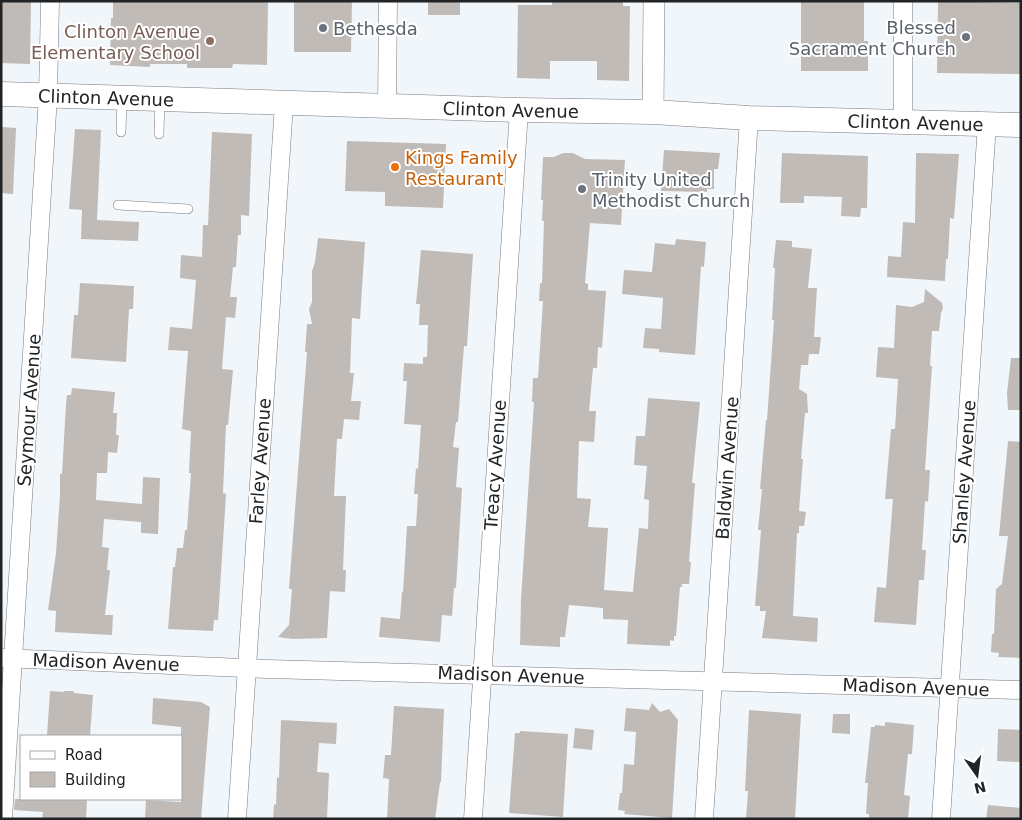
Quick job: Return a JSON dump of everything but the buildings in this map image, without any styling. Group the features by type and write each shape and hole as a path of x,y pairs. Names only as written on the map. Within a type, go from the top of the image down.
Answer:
{"main road":[{"name":"Clinton Avenue","path":"1,94 284,104 653,112 749,118 1021,125"}],"street":[{"name":"Seymour Avenue","path":"2,819 7,659 48,96 50,1"},
{"path":"388,1 388,106"},
{"path":"653,112 654,1"},
{"path":"902,121 903,1"},
{"name":"Farley Avenue","path":"236,819 284,104"},
{"name":"Treacy Avenue","path":"473,819 519,110"},
{"name":"Baldwin Avenue","path":"704,819 749,118"},
{"name":"Shanley Avenue","path":"941,819 987,124"},
{"name":"Madison Avenue","path":"7,659 247,668 1021,690"}],"lane":[{"path":"121,132 122,98"},
{"path":"159,134 160,99"},
{"path":"118,205 188,208"}],"place":[{"name":"Bethesda","path":"323,28"},
{"name":"Blessed Sacrament Church","path":"966,37"},
{"name":"Clinton Avenue Elementary School","path":"210,41"},
{"name":"Kings Family Restaurant","path":"395,167"},
{"name":"Trinity United Methodist Church","path":"582,189"}]}
